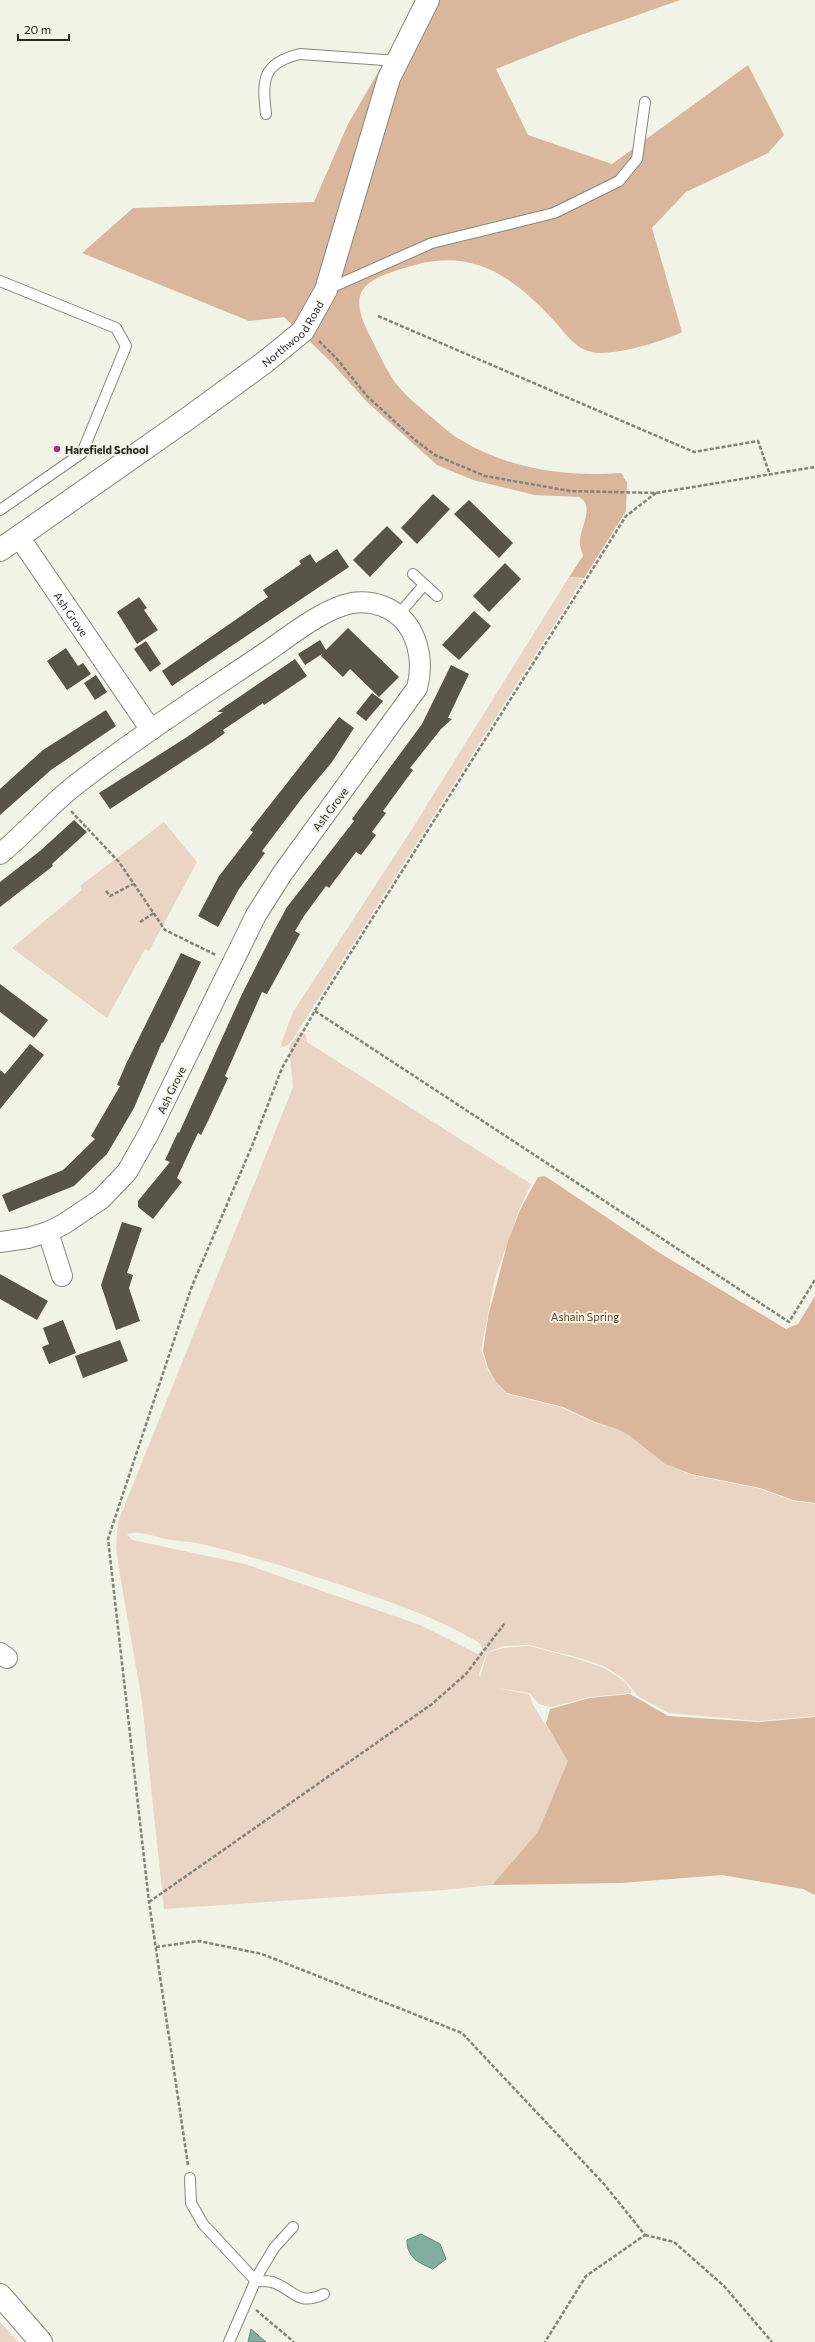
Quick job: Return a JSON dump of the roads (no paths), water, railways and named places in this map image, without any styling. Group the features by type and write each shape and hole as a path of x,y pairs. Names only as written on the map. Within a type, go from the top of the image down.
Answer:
{"street":[{"name":"Northwood Road","path":"0,550 265,362 305,327 326,290 389,78 428,0"},
{"name":"Ash Grove","path":"19,537 151,730"},
{"name":"Ash Grove","path":"0,854 76,784 151,730 298,631 337,608 364,602 389,607 399,614 412,631 416,639 420,668 418,688 282,874 256,915 149,1133 127,1172 101,1198 64,1224 48,1232 0,1242"},
{"path":"48,1232 62,1276"},
{"path":"0,2295 41,2342"}],"lane":[{"path":"266,114 263,87 265,77 273,65 284,57 300,54 398,61"},
{"path":"326,290 432,243 554,213 619,182 637,159 645,102"},
{"path":"0,281 116,328 126,346 82,452 0,510"},
{"path":"413,574 437,596"},
{"path":"399,614 424,585"},
{"path":"190,2178 191,2203 203,2224 256,2281 272,2282 301,2299 314,2298 324,2294"},
{"path":"229,2342 256,2281 274,2248 293,2227"}],"place":[{"name":"Harefield School","path":"57,449"}],"park label":[{"name":"Ashain Spring","path":"585,1316"}]}
